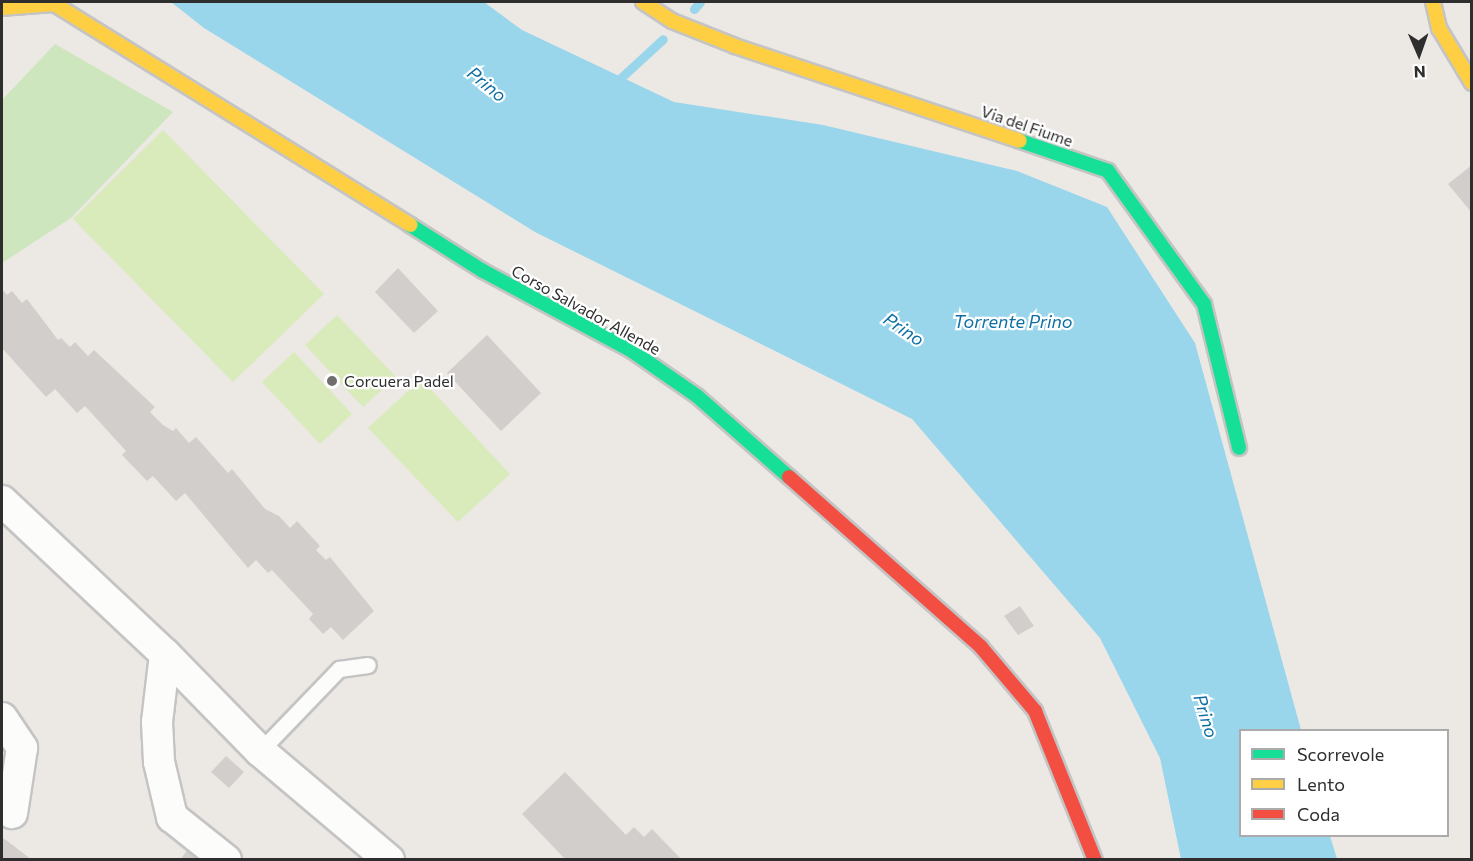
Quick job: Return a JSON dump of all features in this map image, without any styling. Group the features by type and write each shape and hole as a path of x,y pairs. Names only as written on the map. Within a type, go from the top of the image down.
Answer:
{"street":[{"path":"2,9 8,2"},
{"name":"Via del Fiume","path":"643,2 672,21 735,46 1108,171 1204,304 1239,448"},
{"path":"1433,2 1439,28 1472,83"},
{"path":"2,9 52,3"},
{"name":"Corso Salvador Allende","path":"52,3 483,271 632,351 697,396 989,656 1035,711 1095,860"},
{"path":"2,501 165,654 260,751 389,860"},
{"path":"165,654 157,722 159,762 172,818 226,860"},
{"path":"2,718 22,748 12,813"}],"lane":[{"path":"260,751 339,669 368,665"}],"green space":[{"path":"55,44 173,112 71,218 2,263 2,100"},
{"path":"163,130 324,294 233,382 73,219"},
{"path":"337,315 396,377 363,407 305,345"},
{"path":"294,352 352,414 320,444 262,382"},
{"path":"421,379 510,474 458,522 368,428"}],"water":[{"name":"Torrente Prino","path":"171,2 484,2 522,30 674,102 823,125 1017,171 1107,207 1195,343 1301,729 1239,729 1239,837 1330,837 1337,859 1181,859 1160,758 1100,638 912,419 535,232 204,28"}],"building":[{"path":"1472,165 1472,213 1448,184"},
{"path":"398,268 438,311 414,333 375,292"},
{"path":"2,289 7,295 12,291 22,303 27,299 58,340 61,338 70,347 75,342 88,356 94,350 155,407 150,412 163,425 173,431 176,428 189,443 196,437 228,473 232,469 265,509 279,516 290,528 297,521 320,546 316,550 326,560 330,557 374,611 343,640 331,627 323,634 309,619 313,614 272,570 268,573 256,560 248,568 185,493 176,501 153,476 147,481 122,455 126,451 85,406 77,413 55,389 46,397 2,348"},
{"path":"487,335 541,393 501,431 447,373"},
{"path":"1020,606 1034,626 1018,635 1004,616"},
{"path":"226,756 244,772 229,788 211,772"},
{"path":"565,772 626,835 634,827 644,837 652,829 682,860 566,860 522,814"},
{"path":"2,838 6,840 32,860 2,860"},
{"path":"188,849 201,860 180,860"}],"waterway":[{"path":"694,9 700,2"},
{"path":"612,86 663,39"}],"traffic: fast":[{"path":"1020,141 1108,171 1204,304 1239,448"},
{"path":"410,225 483,271 632,351 697,396 789,477"}],"traffic: slow":[{"path":"51,2 410,225"},
{"path":"643,2 672,21 735,46 1020,141"},
{"path":"1433,2 1439,28 1472,83"},
{"path":"2,8 53,4"}],"traffic: jam":[{"path":"789,477 981,647 1035,711 1095,860"}],"place":[{"name":"Corcuera Padel","path":"332,381"}],"water label":[{"name":"Prino","path":"487,84"},
{"name":"Prino","path":"904,329"},
{"name":"Prino","path":"1206,716"}]}
